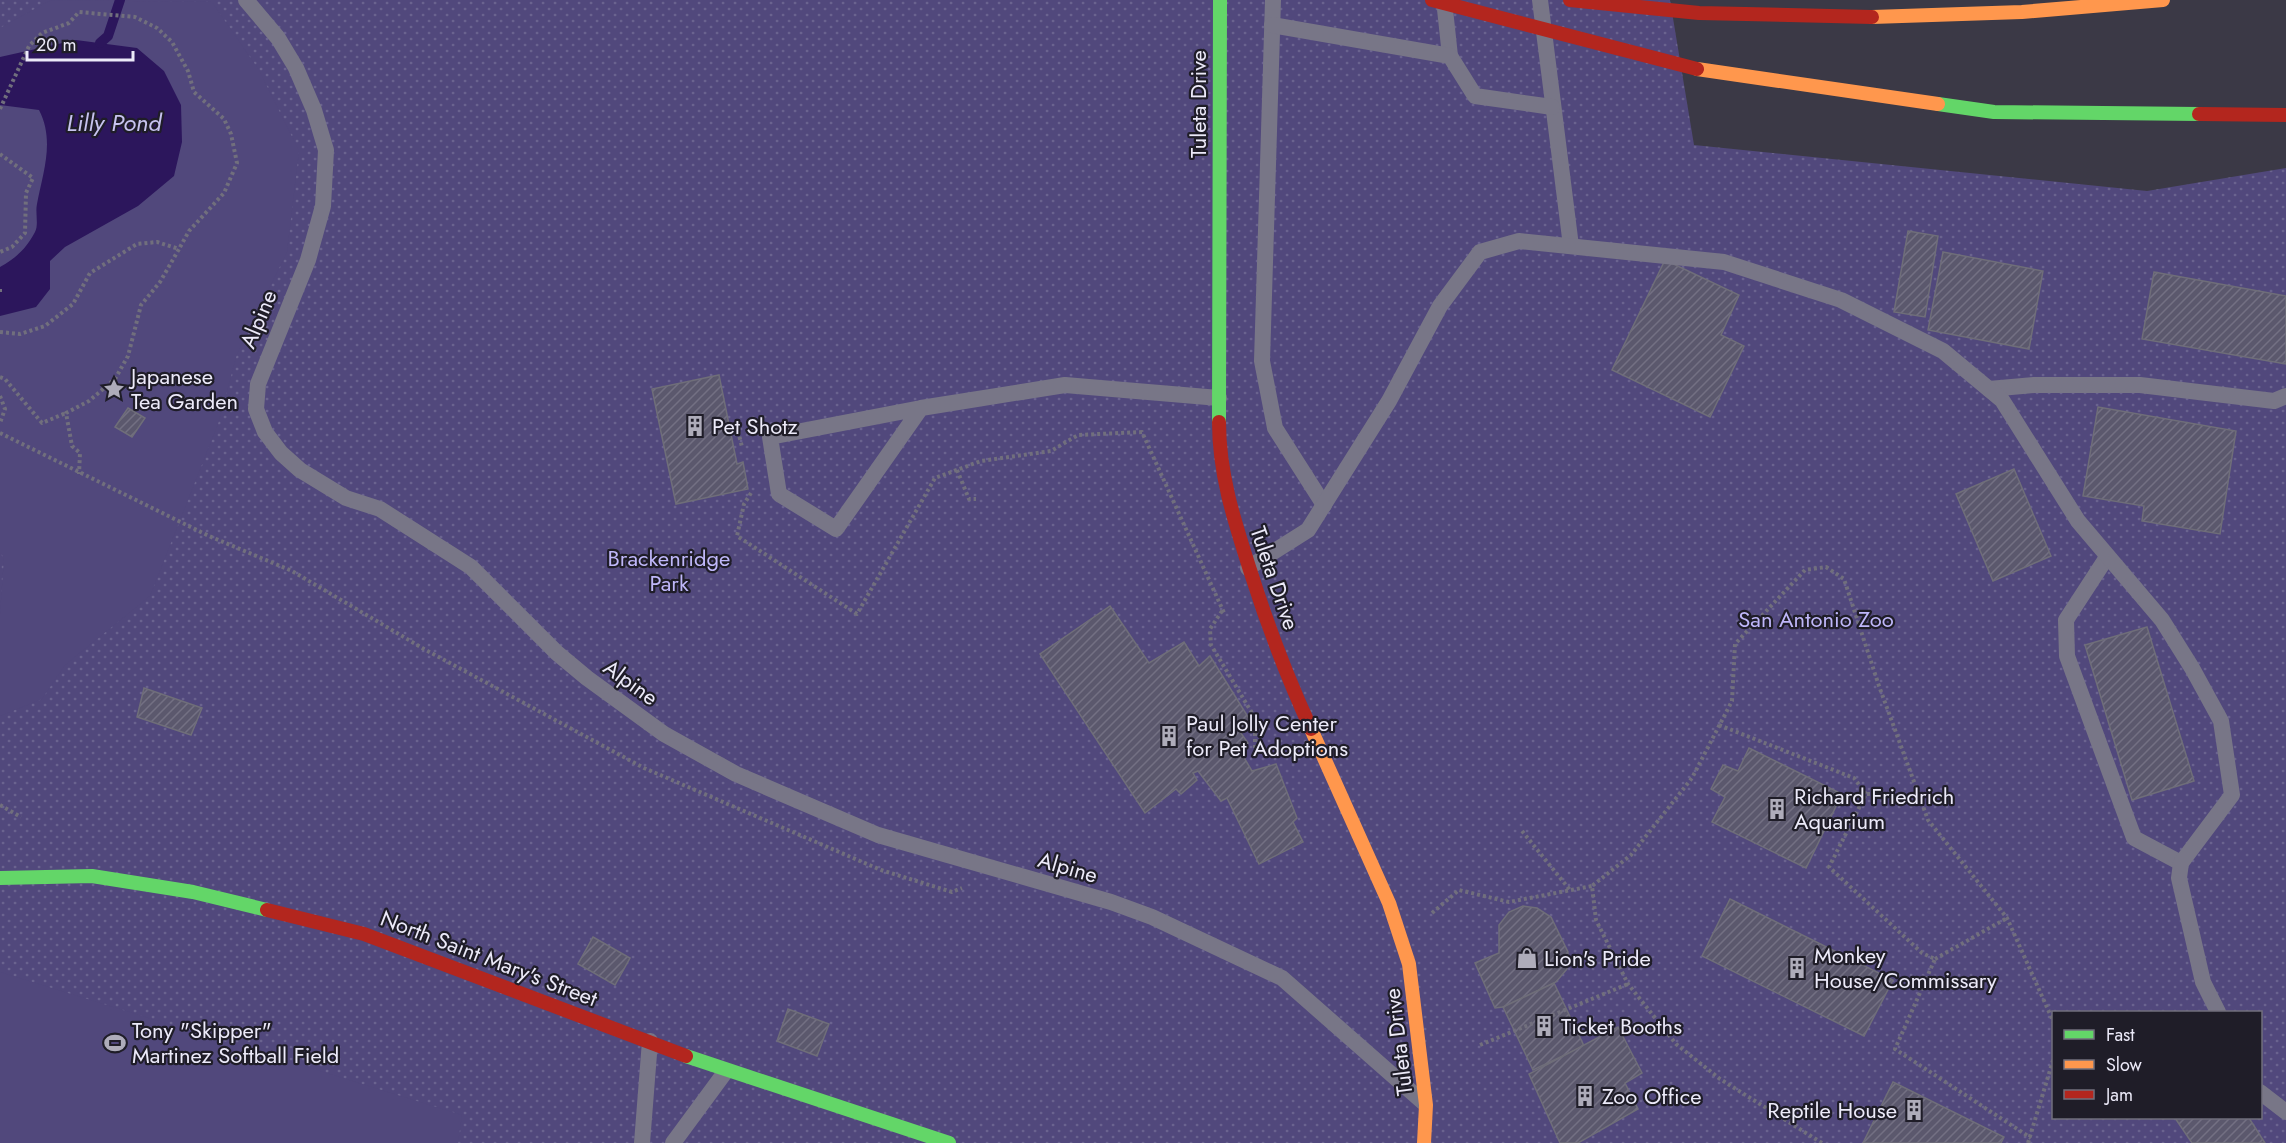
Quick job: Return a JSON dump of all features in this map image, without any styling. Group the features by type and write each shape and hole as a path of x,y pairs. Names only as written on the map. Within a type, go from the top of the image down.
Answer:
{"main road":[{"name":"Tuleta Drive","path":"1220,0 1218,398 1219,449 1228,503 1248,568 1292,687 1389,903 1409,964 1426,1105 1424,1143"},
{"path":"1432,0 1697,69 1994,112 2286,115"},
{"path":"1570,0 1699,13 1860,17 2022,12 2163,0"},
{"name":"North Saint Mary's Street","path":"0,878 92,876 193,892 364,934 726,1071 949,1143"}],"lane":[{"name":"Alpine","path":"246,0 278,38 296,69 314,110 326,150 323,206 311,249 258,384 256,410 266,432 281,453 300,470 346,498 380,510 471,567 572,666 664,734 736,774 878,835 1152,917 1282,978 1426,1105"},
{"path":"1273,0 1262,361 1275,428 1324,504"},
{"path":"1444,0 1449,56 1475,96 1552,107"},
{"path":"1540,0 1571,246"},
{"path":"1272,25 1449,56"},
{"path":"1248,568 1308,530 1389,401 1440,306 1479,252 1519,241 1724,262 1841,300 1943,351 2002,400 2078,521 2162,620 2192,668 2221,722 2232,795 2181,863 2179,878 2203,982 2218,1011"},
{"path":"921,408 836,529 779,494 770,437 921,408 1065,385 1218,398"},
{"path":"1989,389 2034,385 2140,385 2274,400 2286,396"},
{"path":"2107,557 2066,620 2067,656 2134,838 2181,863"},
{"path":"642,1143 650,1041"},
{"path":"673,1143 726,1071"},
{"path":"2262,1094 2286,1112"}],"path":[{"path":"0,109 29,46 42,33 58,29 80,12 135,18 157,28 172,42 188,71 194,92 224,119 231,134 237,163 224,193 189,231 160,282 141,305 128,356 116,379 89,401 42,423 5,379 0,377"},
{"path":"0,154 33,178 26,193 25,233 12,247 0,252"},
{"path":"0,332 6,335 20,334 45,326 73,304 90,273 136,244 157,242 179,249"},
{"path":"0,289 0,294"},
{"path":"0,396 5,409 0,423"},
{"path":"66,413 72,446 80,453 79,474"},
{"path":"738,431 743,451"},
{"path":"749,482 751,492 744,504 736,536 857,614 935,478 981,461 1051,451 1078,435 1142,432 1227,618"},
{"path":"0,433 79,474 209,536 292,571 424,649 634,763 881,870 952,892 1002,871"},
{"path":"957,470 965,494 969,499 976,499"},
{"path":"1432,913 1459,890 1509,902 1592,886 1631,855 1692,778 1732,701 1735,644 1805,570 1826,567 1844,579 1928,820 2007,918 2052,1019"},
{"path":"1222,610 1210,629 1211,645 1255,718 1255,756"},
{"path":"1719,725 1854,778 1866,794"},
{"path":"1866,794 1918,795"},
{"path":"1866,794 1828,867 1922,953 1935,959"},
{"path":"0,805 21,817"},
{"path":"1522,831 1570,890"},
{"path":"1592,886 1596,920 1628,984 1676,1044 1720,1079 1822,1143"},
{"path":"2007,918 1935,959 1895,1049 2031,1138"},
{"path":"1480,1045 1628,984"},
{"path":"2028,1143 2052,1064"}],"green space":[{"name":"Brackenridge Park","path":"0,0 1670,0 1694,145 2147,191 2286,168 2286,1143 0,1143"},
{"name":"Japanese Tea Garden","path":"51,0 212,2 259,70 299,151 287,252 237,354 218,424 150,596 65,665 42,699 0,716 0,614 4,558 0,552 0,28"},
{"name":"Tony \"Skipper\" Martinez Softball Field","path":"0,972 462,1115 458,1143 0,1143"}],"water":[{"name":"Lilly Pond","path":"76,40 137,48 164,71 181,105 182,142 174,176 138,206 65,247 50,261 50,289 36,307 0,316 0,267 20,252 35,232 47,145 44,122 39,110 0,105 0,57"}],"building":[{"path":"1908,231 1938,236 1925,317 1894,312"},
{"path":"1943,252 2043,271 2029,349 1928,330"},
{"path":"1665,260 1739,295 1721,335 1744,346 1710,417 1612,370"},
{"path":"2154,272 2286,296 2286,364 2142,339"},
{"name":"Pet Shotz","path":"719,375 737,464 743,462 748,489 676,504 652,389"},
{"path":"2098,407 2236,431 2220,534 2142,521 2144,506 2083,496"},
{"path":"128,408 145,418 132,437 115,427"},
{"path":"2014,469 2051,556 1993,581 1956,494"},
{"name":"Paul Jolly Center for Pet Adoptions","path":"1110,606 1149,663 1184,642 1199,666 1210,656 1250,720 1238,729 1248,743 1239,749 1252,771 1276,764 1297,818 1293,822 1303,842 1259,864 1227,798 1221,801 1198,771 1193,773 1197,780 1181,794 1176,789 1145,813 1040,654"},
{"path":"2147,627 2194,781 2132,800 2085,645"},
{"path":"144,688 202,708 191,735 137,717"},
{"name":"Richard Friedrich Aquarium","path":"1749,748 1842,794 1806,868 1712,822 1725,797 1711,789 1723,765 1738,771"},
{"name":"Monkey House/Commissary","path":"1730,899 1893,980 1864,1036 1702,956"},
{"name":"Lion's Pride","path":"1523,906 1537,908 1551,917 1568,952 1567,969 1556,982 1503,1007 1495,1008 1475,963 1499,953 1499,925 1509,912"},
{"path":"593,937 630,958 615,985 578,964"},
{"name":"Ticket Booths","path":"1554,983 1584,1046 1533,1070 1503,1007"},
{"path":"788,1009 829,1024 817,1056 777,1041"},
{"name":"Zoo Office","path":"1618,1027 1642,1073 1625,1083 1638,1109 1578,1143 1560,1143 1529,1074"},
{"name":"Reptile House","path":"1893,1082 2004,1137 2001,1143 1863,1143"},
{"path":"2176,1119 2250,1119 2265,1143 2192,1143"}],"waterway":[{"path":"100,43 108,36 120,0"}],"traffic: fast":[{"path":"1219,422 1220,0"},
{"path":"1938,104 1994,112 2199,114"},
{"path":"0,878 92,876 193,892 267,910"},
{"path":"686,1056 949,1143"}],"traffic: slow":[{"path":"1872,17 2022,12 2163,0"},
{"path":"1697,69 1938,104"},
{"path":"1311,729 1389,903 1409,964 1426,1105 1424,1143"}],"traffic: jam":[{"path":"1432,0 1697,69"},
{"path":"1570,0 1699,13 1872,17"},
{"path":"2199,114 2286,115"},
{"path":"1219,422 1228,497 1238,533 1270,630 1311,729"},
{"path":"267,910 364,934 686,1056"}],"place":[{"name":"Japanese Tea Garden","path":"114,389"},
{"name":"Pet Shotz","path":"695,426"},
{"name":"Paul Jolly Center for Pet Adoptions","path":"1169,736"},
{"name":"Richard Friedrich Aquarium","path":"1777,809"},
{"name":"Lion's Pride","path":"1527,958"},
{"name":"Monkey House/Commissary","path":"1797,968"},
{"name":"Ticket Booths","path":"1544,1026"},
{"name":"Tony \"Skipper\" Martinez Softball Field","path":"115,1043"},
{"name":"Zoo Office","path":"1585,1096"},
{"name":"Reptile House","path":"1914,1110"}],"park label":[{"name":"San Antonio Zoo","path":"1816,619"}]}
